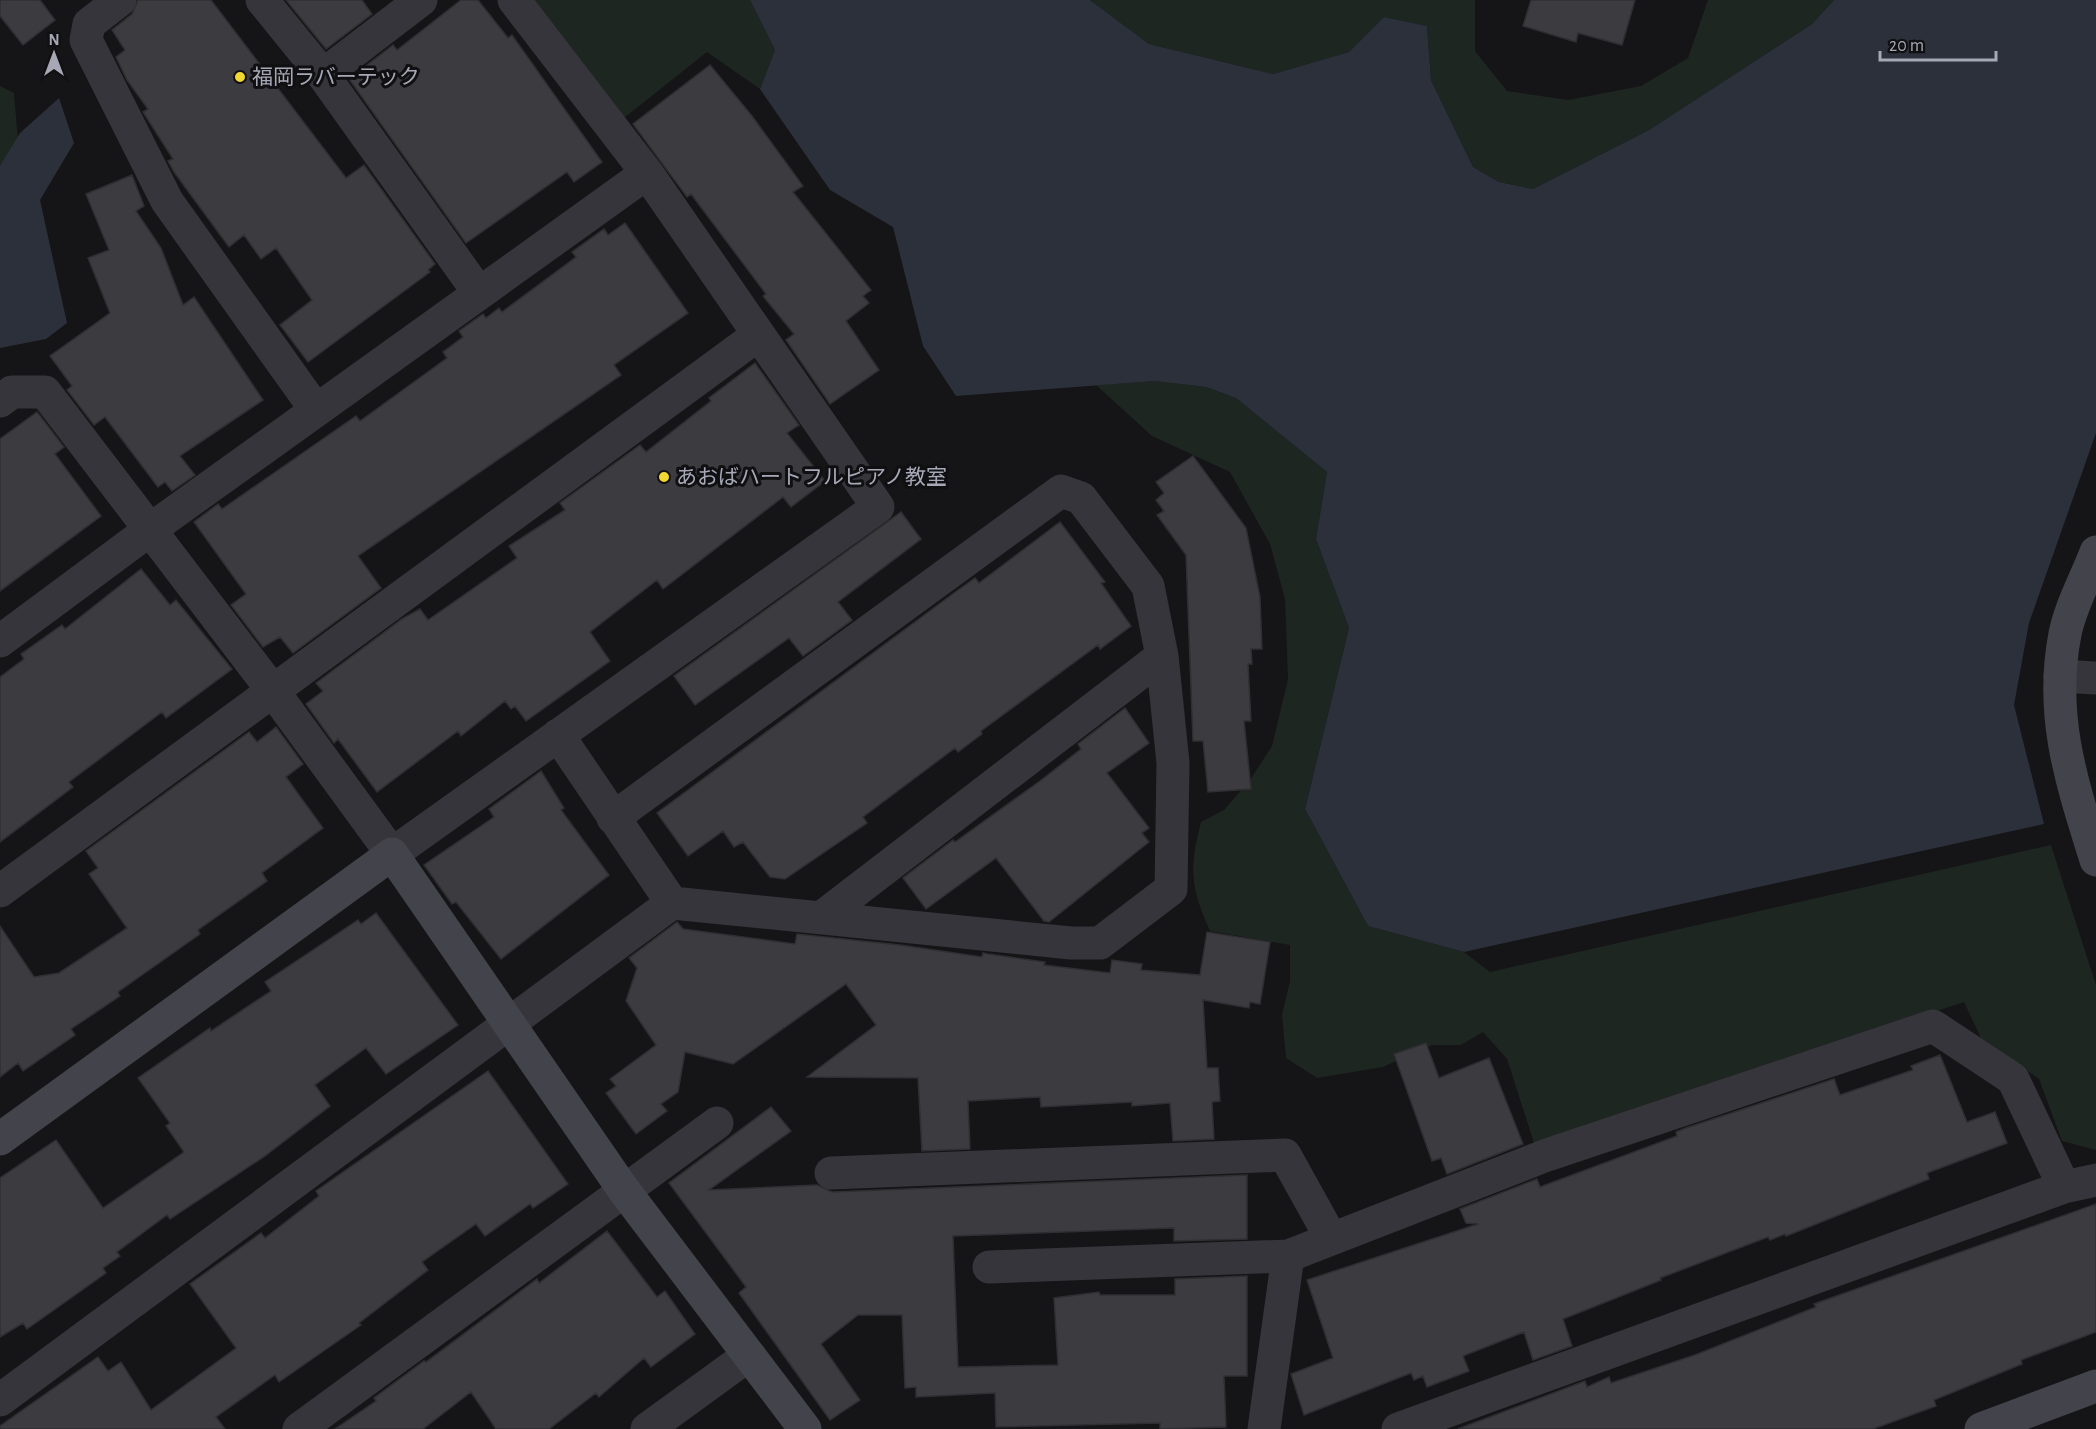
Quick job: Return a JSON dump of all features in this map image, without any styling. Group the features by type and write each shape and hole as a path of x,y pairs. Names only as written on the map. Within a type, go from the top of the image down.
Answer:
{"street":[{"path":"120,0 89,24 86,40 167,201 316,410"},
{"path":"262,0 323,75 479,293"},
{"path":"323,75 421,0"},
{"path":"0,1138 392,854 878,507 647,173 514,0"},
{"path":"0,641 151,528 647,173"},
{"path":"0,891 758,335"},
{"path":"0,401 12,392 45,392 151,528 392,854 623,1189 805,1429"},
{"path":"0,1400 672,903 1071,943 1101,943 1171,889 1173,763 1162,656 1148,586 1081,498 1061,491 613,818"},
{"path":"2096,552 2065,633 2058,710 2068,770 2096,860"},
{"path":"822,917 1162,656"},
{"path":"2060,676 2096,678"},
{"path":"558,735 672,903"},
{"path":"989,1266 1288,1256 1547,1155 1933,1026 2013,1079 2064,1187"},
{"path":"298,1429 623,1189 717,1123"},
{"path":"831,1173 1285,1155 1331,1238"},
{"path":"1398,1429 2064,1187 2096,1180"},
{"path":"1264,1429 1288,1256"},
{"path":"647,1429 749,1355"},
{"path":"1981,1429 2096,1386"}],"shaded area":[{"path":"530,0 750,0 775,50 760,89 707,52 624,118"},
{"path":"750,0 1090,0 1149,44 1273,74 1349,52 1384,17 1427,26 1431,80 1473,167 1499,182 1533,189 1649,130 1812,24 1834,0 2096,0 2096,433 2029,623 2014,705 2044,824 1464,952 1368,926 1305,809 1349,628 1316,539 1327,472 1236,398 1206,387 1155,381 956,396 923,346 893,227 830,190 760,89 775,50"},
{"path":"1090,0 1475,0 1475,51 1507,91 1568,100 1641,86 1688,58 1708,0 1834,0 1812,24 1649,130 1533,189 1499,182 1473,167 1431,80 1427,26 1384,17 1349,52 1273,74 1149,44"},
{"path":"0,86 14,93 20,164 0,206"},
{"path":"59,98 74,143 40,200 67,323 46,339 0,348 0,166 20,133"},
{"path":"1156,381 1206,387 1236,398 1327,472 1316,539 1349,628 1305,809 1368,926 1464,952 1490,972 2051,845 2096,985 2096,1150 2062,1141 2039,1079 1981,1038 1964,1002 1535,1146 1507,1059 1483,1032 1461,1045 1432,1045 1383,1067 1317,1078 1286,1058 1282,1015 1290,981 1290,945 1210,931 1198,902 1193,865 1201,822 1224,810 1250,780 1272,746 1288,679 1285,599 1270,544 1230,472 1152,436 1096,385"}],"building":[{"path":"0,0 40,0 55,20 23,45 0,16"},
{"path":"138,0 211,0 346,178 364,165 435,264 428,270 430,272 308,362 280,325 312,300 276,248 261,259 244,235 229,247 174,172 168,161 173,159 143,112 148,109 127,80 116,57 125,50 112,30 132,14"},
{"path":"286,0 362,0 372,14 326,49"},
{"path":"461,0 478,0 508,38 512,35 602,162 574,182 567,172 466,243 349,79 393,45 397,50"},
{"path":"1531,0 1635,0 1622,45 1578,33 1576,42 1523,26"},
{"path":"710,65 752,116 803,186 793,192 871,290 863,296 869,303 846,321 879,370 830,404 786,340 794,334 763,296 766,294 691,194 687,197 633,124"},
{"path":"132,175 144,206 136,211 161,248 183,305 194,297 263,400 180,456 195,475 172,491 165,482 158,487 105,417 94,425 67,390 72,386 50,356 110,313 88,258 109,250 86,194"},
{"path":"625,223 688,313 614,365 621,375 358,556 381,588 293,653 280,637 263,647 231,605 246,594 194,522 218,504 222,509 356,416 360,421 447,358 443,352 463,337 459,331 483,314 486,318 499,308 502,312 576,257 572,252 604,229 608,235"},
{"path":"755,363 799,425 787,433 825,481 791,507 783,497 663,589 657,580 590,632 610,661 526,721 515,706 511,709 505,701 461,736 458,731 377,792 338,739 334,743 306,704 323,691 316,683 402,619 420,609 428,620 517,558 509,546 565,510 560,503 640,445 646,452 711,401 709,398"},
{"path":"37,412 64,447 55,454 101,516 0,591 0,439"},
{"path":"1193,456 1246,528 1260,597 1262,649 1251,649 1252,664 1248,664 1251,721 1244,721 1251,789 1208,792 1203,741 1193,741 1186,555 1157,515 1164,511 1156,500 1164,493 1156,482"},
{"path":"901,512 921,539 838,602 852,620 803,656 789,638 695,705 674,676"},
{"path":"1060,522 1105,582 1101,583 1131,626 1100,649 1098,645 981,731 982,734 958,752 955,748 863,817 867,823 785,879 770,877 743,842 734,847 723,831 688,856 657,813 954,593 975,578 979,583"},
{"path":"141,569 170,605 176,600 232,669 166,718 162,712 69,782 73,787 0,842 0,677 24,659 21,654 62,625 65,629"},
{"path":"1125,708 1149,743 1107,773 1149,828 1142,833 1149,842 1049,922 1044,921 996,858 926,909 903,878 953,840 955,842 1040,781 1081,749 1078,744"},
{"path":"276,727 303,764 286,777 323,828 262,873 267,881 198,930 200,934 118,992 120,996 71,1029 75,1035 23,1071 18,1063 0,1077 0,926 34,977 59,973 127,928 89,874 98,868 86,851 249,732 257,742"},
{"path":"541,771 564,808 561,810 609,875 501,959 456,902 452,904 424,865 494,817 489,809"},
{"path":"376,913 458,1025 386,1074 366,1048 315,1085 330,1106 265,1156 170,1219 167,1215 117,1252 120,1256 103,1268 106,1273 27,1329 23,1323 0,1337 0,1178 56,1140 103,1208 184,1152 166,1126 170,1123 138,1078 210,1028 211,1031 271,991 265,982 358,920 361,924"},
{"path":"677,922 683,929 795,944 797,934 982,957 983,953 1045,962 1044,965 1110,973 1112,960 1142,964 1141,970 1200,975 1207,932 1270,942 1260,1004 1250,1002 1249,1008 1203,1000 1207,1068 1218,1068 1220,1101 1212,1102 1214,1139 1173,1141 1170,1103 1132,1106 1132,1102 1041,1107 1040,1097 968,1101 970,1149 922,1151 918,1078 807,1077 876,1025 846,984 733,1064 685,1052 678,1092 661,1104 667,1111 636,1134 606,1093 616,1086 610,1079 656,1045 626,1001 637,968 629,958"},
{"path":"1426,1043 1439,1078 1489,1058 1523,1144 1447,1174 1441,1158 1432,1161 1394,1054"},
{"path":"1940,1055 1967,1122 1995,1112 2007,1143 1927,1173 1929,1179 1786,1236 1785,1234 1770,1240 1768,1237 1660,1278 1661,1280 1563,1319 1572,1346 1533,1360 1524,1332 1463,1356 1469,1371 1427,1387 1423,1376 1414,1380 1411,1373 1304,1415 1291,1374 1333,1358 1307,1280 1478,1224 1466,1223 1460,1209 1537,1179 1540,1187 1677,1136 1676,1132 1686,1128 1834,1079 1840,1095 1913,1070 1911,1066"},
{"path":"488,1071 568,1184 533,1208 530,1204 485,1236 476,1224 422,1262 428,1270 359,1323 361,1325 279,1382 275,1375 216,1417 225,1429 0,1429 0,1426 98,1357 108,1371 121,1362 151,1410 236,1348 190,1284 261,1233 265,1238 319,1196 316,1191"},
{"path":"771,1107 791,1131 709,1190 817,1185 832,1192 1247,1175 1247,1239 1174,1241 1174,1228 953,1236 958,1367 1058,1365 1054,1298 1099,1292 1100,1295 1175,1295 1175,1279 1247,1276 1247,1376 1224,1376 1226,1427 1160,1429 1160,1423 996,1427 995,1393 916,1397 916,1387 905,1388 902,1315 858,1315 821,1344 860,1400 830,1420 739,1293 746,1287 669,1183"},
{"path":"2096,1204 2096,1332 2021,1360 2022,1364 1934,1400 1936,1406 1873,1429 1458,1429 1585,1381 1587,1387 1609,1377 1611,1383 1695,1355 1816,1307 1814,1304"},
{"path":"607,1231 657,1297 665,1291 695,1334 651,1367 644,1358 599,1397 596,1393 549,1429 496,1429 471,1392 423,1429 335,1429 376,1401 374,1398 424,1361 426,1362 537,1279 539,1283"}],"place":[{"name":"福岡ラバーテック","path":"240,77"},
{"name":"あおばハートフルピアノ教室","path":"664,477"}]}
